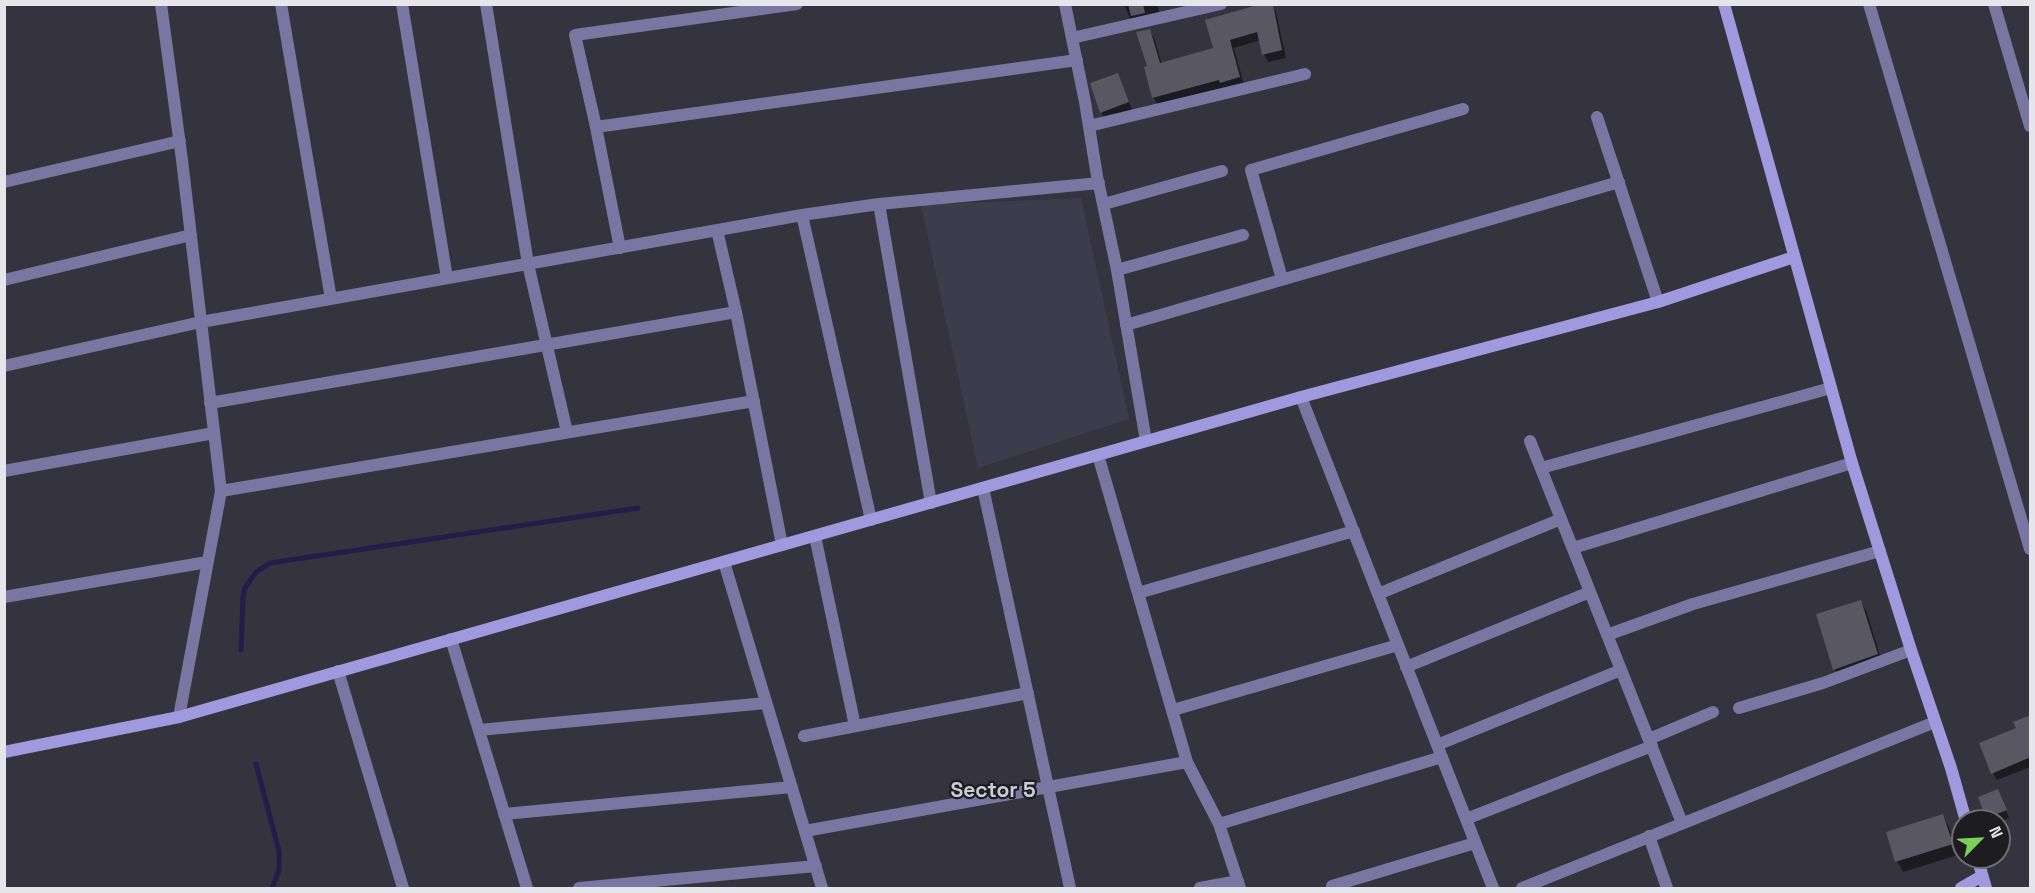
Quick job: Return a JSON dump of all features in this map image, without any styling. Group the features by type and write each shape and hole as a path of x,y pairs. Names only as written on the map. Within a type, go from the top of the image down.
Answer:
{"street":[{"path":"161,4 180,141 221,492 179,717"},
{"path":"280,4 331,299"},
{"path":"402,4 447,278"},
{"path":"486,4 528,264 567,432"},
{"path":"620,248 575,35 797,4"},
{"path":"1065,4 1117,270 1146,441"},
{"path":"1072,38 1175,10 1221,4"},
{"path":"1724,4 1852,463 1963,809"},
{"path":"1869,4 2031,549"},
{"path":"1994,4 2031,126"},
{"path":"596,127 1077,60"},
{"path":"1089,126 1305,74"},
{"path":"1282,279 1251,170 1463,109"},
{"path":"1597,117 1658,302"},
{"path":"4,182 180,141"},
{"path":"1104,204 1221,171"},
{"path":"1126,325 1619,182"},
{"path":"4,366 201,322 802,215 879,204 1099,183"},
{"path":"879,204 931,503"},
{"path":"802,215 871,520"},
{"path":"717,230 736,312 782,545"},
{"path":"4,280 191,235"},
{"path":"1117,270 1243,235"},
{"path":"4,752 179,717 1301,397 1658,302 1794,257"},
{"path":"210,403 736,312"},
{"path":"1541,468 1831,388"},
{"path":"1301,397 1493,888"},
{"path":"221,492 754,400"},
{"path":"4,471 214,433"},
{"path":"1530,441 1682,823"},
{"path":"1098,455 1187,762 1219,824 1239,885 1200,888"},
{"path":"1573,548 1852,463"},
{"path":"983,488 1070,888"},
{"path":"1378,594 1561,519"},
{"path":"1138,593 1354,531"},
{"path":"814,536 855,726"},
{"path":"1607,635 1693,604 1880,551"},
{"path":"4,597 207,562"},
{"path":"724,562 822,888"},
{"path":"1406,667 1590,592"},
{"path":"451,639 527,888"},
{"path":"1173,711 1398,645"},
{"path":"1739,708 1823,682 1911,650"},
{"path":"1437,745 1621,670"},
{"path":"338,671 403,888"},
{"path":"804,736 1028,693"},
{"path":"478,730 766,703"},
{"path":"1466,819 1650,743 1713,712"},
{"path":"1522,888 1935,722"},
{"path":"1219,824 1442,757"},
{"path":"805,831 1187,762"},
{"path":"504,814 792,787"},
{"path":"1649,836 1667,888"},
{"path":"1332,886 1475,843"},
{"path":"579,888 816,866"},
{"path":"1961,888 1984,882"}],"shaded area":[{"path":"1081,198 1129,419 978,468 921,205"}],"building":[{"path":"1128,4 1143,4 1145,13 1131,16"},
{"path":"1261,4 1273,4 1282,50 1262,55 1257,32 1230,40 1240,77 1220,83 1219,80 1152,98 1144,67 1147,66 1136,32 1150,29 1160,63 1213,48 1205,20"},
{"path":"1118,73 1129,102 1100,113 1090,83"},
{"path":"1861,600 1878,654 1833,670 1816,614"},
{"path":"2031,715 2031,757 1991,774 1979,743 2016,728 2013,722"},
{"path":"1998,789 2007,809 1983,809 1978,797"},
{"path":"1943,814 1951,845 1895,862 1886,832"}],"waterway":[{"path":"241,650 245,588 256,572 270,563 638,508"},
{"path":"256,764 279,851 279,870 272,888"}],"district":[{"name":"Sector 5","path":"993,791"}]}
